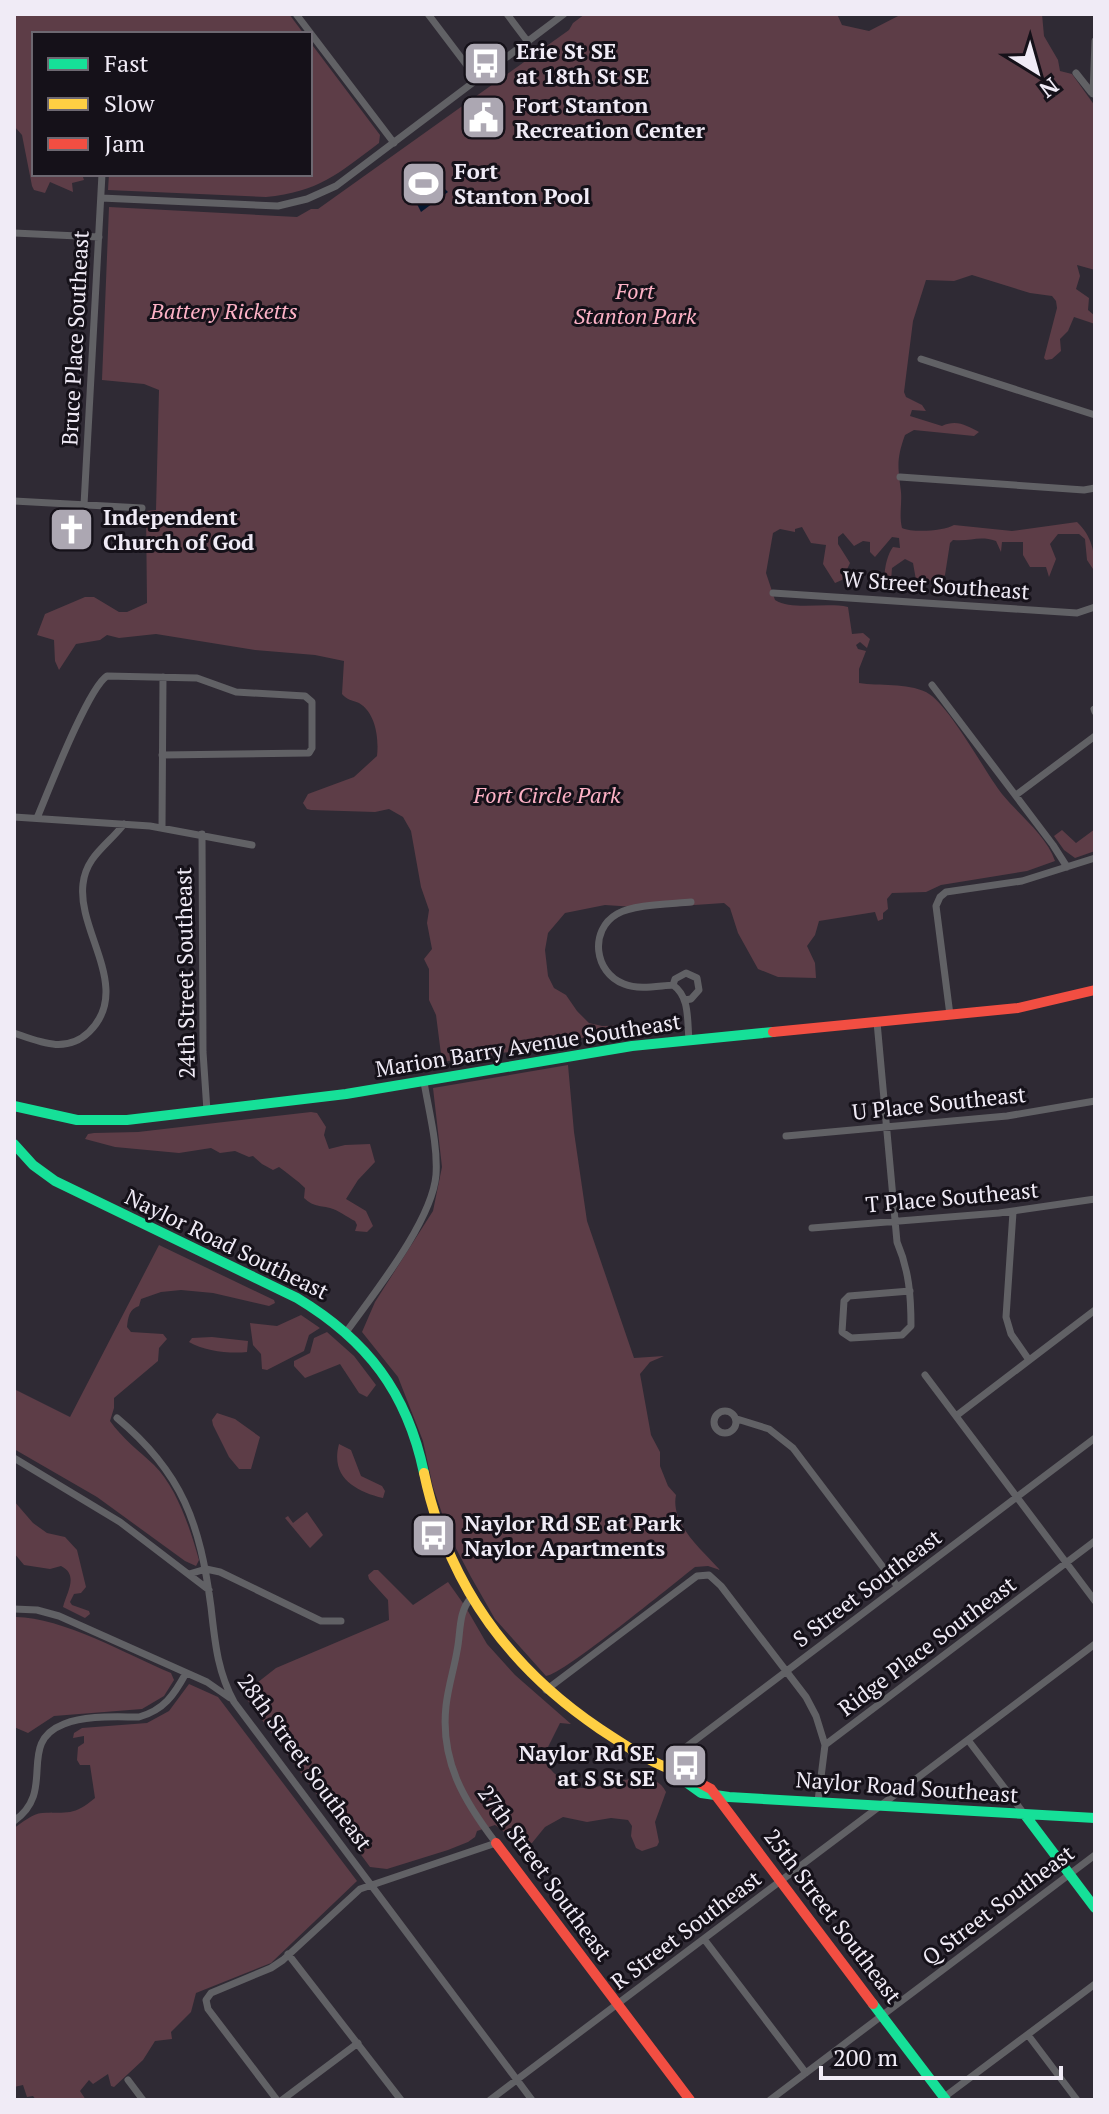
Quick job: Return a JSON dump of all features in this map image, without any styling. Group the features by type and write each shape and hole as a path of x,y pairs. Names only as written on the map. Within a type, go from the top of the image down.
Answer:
{"street":[{"path":"296,14 310,32"},
{"path":"428,14 478,80"},
{"path":"507,14 528,42"},
{"path":"101,198 242,206 295,203 336,186 564,14"},
{"path":"312,35 394,143"},
{"path":"1094,95 1095,41"},
{"path":"1076,73 1094,95"},
{"name":"Bruce Place Southeast","path":"84,505 102,176"},
{"path":"14,233 99,237"},
{"path":"921,359 1095,415"},
{"path":"900,477 1084,490 1095,488"},
{"path":"14,501 142,508"},
{"name":"W Street Southeast","path":"773,593 1077,613 1095,607"},
{"path":"37,818 100,680 110,675 197,678 236,692 310,698 312,748 309,753 162,755"},
{"path":"162,828 163,677"},
{"path":"932,685 1067,867"},
{"path":"1016,795 1095,736"},
{"path":"14,817 162,828 252,845"},
{"path":"14,1033 47,1044 64,1045 85,1035 98,1020 104,1005 105,978 83,904 83,883 94,855 124,824"},
{"name":"24th Street Southeast","path":"202,834 203,1052 207,1111"},
{"path":"950,1015 936,906 942,895 1022,881 1095,858"},
{"path":"689,1039 683,993 673,985 637,987 617,981 603,964 597,947 608,922 618,913 691,902"},
{"path":"673,985 675,979 686,973 697,978 699,990 691,999 685,1000"},
{"name":"Marion Barry Avenue Southeast","path":"14,1106 74,1119 107,1121 207,1111 424,1082 572,1054 689,1039 1026,1007 1095,990"},
{"path":"877,1022 897,1242 905,1260 910,1291 911,1326 905,1334 851,1338 842,1332 846,1298 910,1291"},
{"path":"347,1331 423,1219 431,1200 436,1169 424,1082"},
{"name":"U Place Southeast","path":"786,1136 1022,1114 1095,1101"},
{"name":"Naylor Road Southeast","path":"14,1144 38,1169 63,1186 285,1292 315,1308 347,1331 377,1364 403,1407 416,1440 439,1530 471,1598 505,1647 546,1690 583,1719 675,1772 677,1777 701,1793 1095,1818"},
{"name":"T Place Southeast","path":"812,1228 1013,1212 1095,1199"},
{"path":"1013,1212 1006,1317 1011,1334 1029,1360"},
{"path":"956,1416 1095,1310"},
{"path":"925,1375 1095,1601"},
{"name":"28th Street Southeast","path":"117,1418 150,1448 174,1481 198,1532 206,1569 218,1665 234,1702 532,2100"},
{"path":"737,1419 769,1429 793,1448 898,1587"},
{"name":"S Street Southeast","path":"661,1766 1095,1438"},
{"path":"14,1458 95,1505 209,1590"},
{"name":"Ridge Place Southeast","path":"825,1745 1095,1541"},
{"path":"189,1574 206,1569 220,1572 321,1621 341,1621"},
{"path":"546,1690 697,1576 704,1574 713,1578 813,1708 825,1745 818,1801"},
{"name":"27th Street Southeast","path":"471,1598 463,1607 446,1706 445,1738 450,1766 462,1795 690,2100"},
{"path":"14,1609 31,1609 59,1616 207,1682 234,1702"},
{"name":"R Street Southeast","path":"490,2100 1095,1644"},
{"path":"207,1682 217,1676 218,1665"},
{"path":"14,1821 26,1811 34,1798 38,1783 38,1753 50,1733 69,1722 139,1717 150,1713 169,1700 186,1673"},
{"path":"968,1740 1095,1908"},
{"name":"25th Street Southeast","path":"716,1795 944,2099"},
{"path":"358,2043 279,2100 206,2003 214,1991 271,1968 360,1889 496,1843"},
{"name":"Q Street Southeast","path":"770,2100 1095,1855"},
{"path":"704,1939 806,2073"},
{"path":"288,1954 401,2100"},
{"path":"944,2099 1095,1984"},
{"path":"1028,2035 1077,2100"},
{"path":"128,2080 143,2100"}],"green space":[{"path":"14,14 289,14 302,32 32,32 32,176 83,176 84,180 72,183 73,192 50,182 45,193 34,190 22,135 14,126"},
{"path":"585,14 837,14 842,25 869,31 902,14 1042,14 1044,36 1058,60 1060,71 1072,74 1095,106 1095,270 1077,265 1080,276 1076,289 1089,298 1088,310 1095,316 1095,324 1074,317 1068,331 1060,339 1061,351 1046,360 1057,308 1052,296 1030,293 972,275 954,281 926,280 913,321 904,392 906,397 922,405 926,411 912,410 910,416 942,426 962,424 979,432 974,436 914,430 905,435 898,464 901,524 902,528 913,530 936,530 954,525 1012,531 1077,522 1092,545 1095,572 1087,560 1085,539 1079,534 1058,534 1050,544 1056,559 1049,577 1046,567 1030,567 1023,555 1023,542 1002,542 1001,552 996,541 990,539 953,540 945,575 939,581 916,580 913,563 905,559 892,568 891,582 886,589 887,561 893,547 900,548 899,538 892,537 875,557 870,552 870,542 863,541 854,546 843,533 838,537 838,544 850,563 842,580 835,583 823,564 826,545 811,543 802,527 795,529 795,532 780,529 773,533 766,573 775,600 800,606 848,607 852,634 863,633 870,639 867,648 860,642 856,645 858,649 866,651 859,669 859,683 910,687 926,692 935,699 955,723 1002,794 1046,843 1055,861 1027,871 941,885 926,892 892,893 887,899 888,909 883,913 883,919 878,921 875,912 819,921 815,935 807,946 815,963 816,978 778,977 758,969 738,933 730,908 724,903 650,908 605,905 565,913 548,933 545,950 548,976 554,988 566,995 589,1023 602,1026 644,1025 650,1029 581,1038 561,1043 562,1046 442,1062 436,1015 429,1000 429,969 424,959 432,949 427,923 429,910 421,887 411,831 403,817 389,809 375,812 311,810 303,803 308,794 354,777 377,756 377,734 373,720 365,707 342,694 344,661 156,634 119,638 107,635 100,640 76,644 59,670 55,661 54,640 37,635 45,614 85,597 94,597 119,612 127,612 147,603 146,511 156,510 159,390 144,384 102,380 109,207 297,217 311,209 318,209 569,30"},
{"path":"312,45 380,135 379,143 327,180 284,195 266,197 108,190 109,176 312,176"},
{"path":"1095,829 1095,851 1075,858 1064,850 1054,836 1062,830 1076,843"},
{"path":"568,1065 587,1221 634,1358 664,1356 650,1362 640,1374 651,1435 660,1452 660,1466 668,1486 676,1495 675,1506 683,1526 720,1570 708,1566 695,1567 574,1661 546,1676 495,1619 471,1577 450,1537 433,1487 423,1441 398,1377 362,1332 375,1302 433,1211 442,1167 433,1088"},
{"path":"317,1113 326,1127 324,1135 329,1149 370,1144 375,1162 346,1199 366,1211 373,1226 367,1232 355,1231 355,1221 339,1212 307,1201 304,1198 305,1188 296,1180 279,1167 273,1170 253,1156 235,1151 220,1153 211,1148 179,1153 115,1147 85,1139 88,1134 94,1133 138,1132"},
{"path":"159,1245 275,1303 269,1306 213,1293 181,1290 161,1292 141,1299 129,1317 127,1327 131,1332 163,1334 167,1339 159,1348 158,1361 114,1398 110,1421 154,1465 169,1485 191,1535 199,1560 196,1566 97,1497 14,1449 14,1389 70,1417"},
{"path":"301,1315 320,1328 309,1335 304,1351 267,1370 262,1369 261,1354 253,1345 250,1323 277,1326"},
{"path":"327,1332 354,1356 376,1385 367,1397 359,1393 340,1364 305,1378 294,1366 294,1361 310,1353 314,1338"},
{"path":"192,1338 248,1341 247,1352 217,1351 189,1342"},
{"path":"217,1413 235,1419 260,1437 251,1469 239,1469 229,1457 213,1425 212,1420"},
{"path":"339,1444 351,1450 361,1476 382,1486 385,1491 383,1498 354,1487 347,1481 338,1465"},
{"path":"14,1501 33,1523 47,1533 65,1537 77,1550 86,1587 81,1593 74,1594 70,1602 89,1611 85,1618 63,1607 71,1579 66,1570 61,1566 50,1569 24,1565 14,1553"},
{"path":"307,1512 323,1535 310,1548 285,1518 288,1516 293,1523"},
{"path":"378,1570 413,1605 448,1582 487,1644 515,1675 571,1724 560,1723 543,1757 559,1777 582,1788 639,1778 659,1783 666,1792 655,1822 657,1846 642,1851 636,1848 628,1820 611,1818 587,1822 563,1817 545,1827 532,1843 516,1841 495,1825 477,1831 468,1842 448,1850 387,1869 370,1867 243,1694 276,1668 389,1620 388,1600 369,1579 368,1575"},
{"path":"14,1617 32,1618 73,1630 171,1673 174,1680 164,1696 142,1709 54,1716 28,1733 14,1727"},
{"path":"189,1684 218,1697 357,1881 271,1963 196,1993 191,2012 171,2032 172,2039 155,2041 143,2060 114,2087 108,2074 93,2084 89,2080 80,2091 86,2100 36,2100 33,2096 27,2097 23,2085 14,2087 14,1828 35,1815 76,1810 95,1798 90,1765 80,1765 77,1760 78,1747 84,1743 84,1736 73,1738 74,1733 82,1728 147,1723 169,1711"}],"water":[{"name":"Fort Stanton Pool","path":"419,164 448,192 421,212 403,176"}],"traffic: fast":[{"path":"14,1106 77,1120 127,1120 346,1094 632,1046 773,1032"},
{"path":"14,1144 33,1165 55,1181 297,1298 322,1314 363,1350 395,1393 417,1444 424,1473"},
{"path":"676,1775 701,1793 729,1797 1095,1818"},
{"path":"1025,1815 1095,1908"},
{"path":"873,2004 946,2100"}],"traffic: slow":[{"path":"424,1473 448,1550 486,1619 510,1649 567,1705 600,1729 649,1760 681,1773"}],"traffic: jam":[{"path":"773,1032 1018,1008 1095,990"},
{"path":"681,1773 711,1789 873,2004"},
{"path":"496,1843 690,2100"}],"place":[{"name":"Erie St SE at 18th St SE","path":"485,64"},
{"name":"Fort Stanton Recreation Center","path":"484,118"},
{"name":"Fort Stanton Pool","path":"423,184"},
{"name":"Independent Church of God","path":"72,530"},
{"name":"Naylor Rd SE at Park Naylor Apartments","path":"433,1536"},
{"name":"Naylor Rd SE at S St SE","path":"686,1766"}],"park label":[{"name":"Fort Stanton Park","path":"635,304"},
{"name":"Battery Ricketts","path":"224,311"},
{"name":"Fort Circle Park","path":"547,795"}]}
